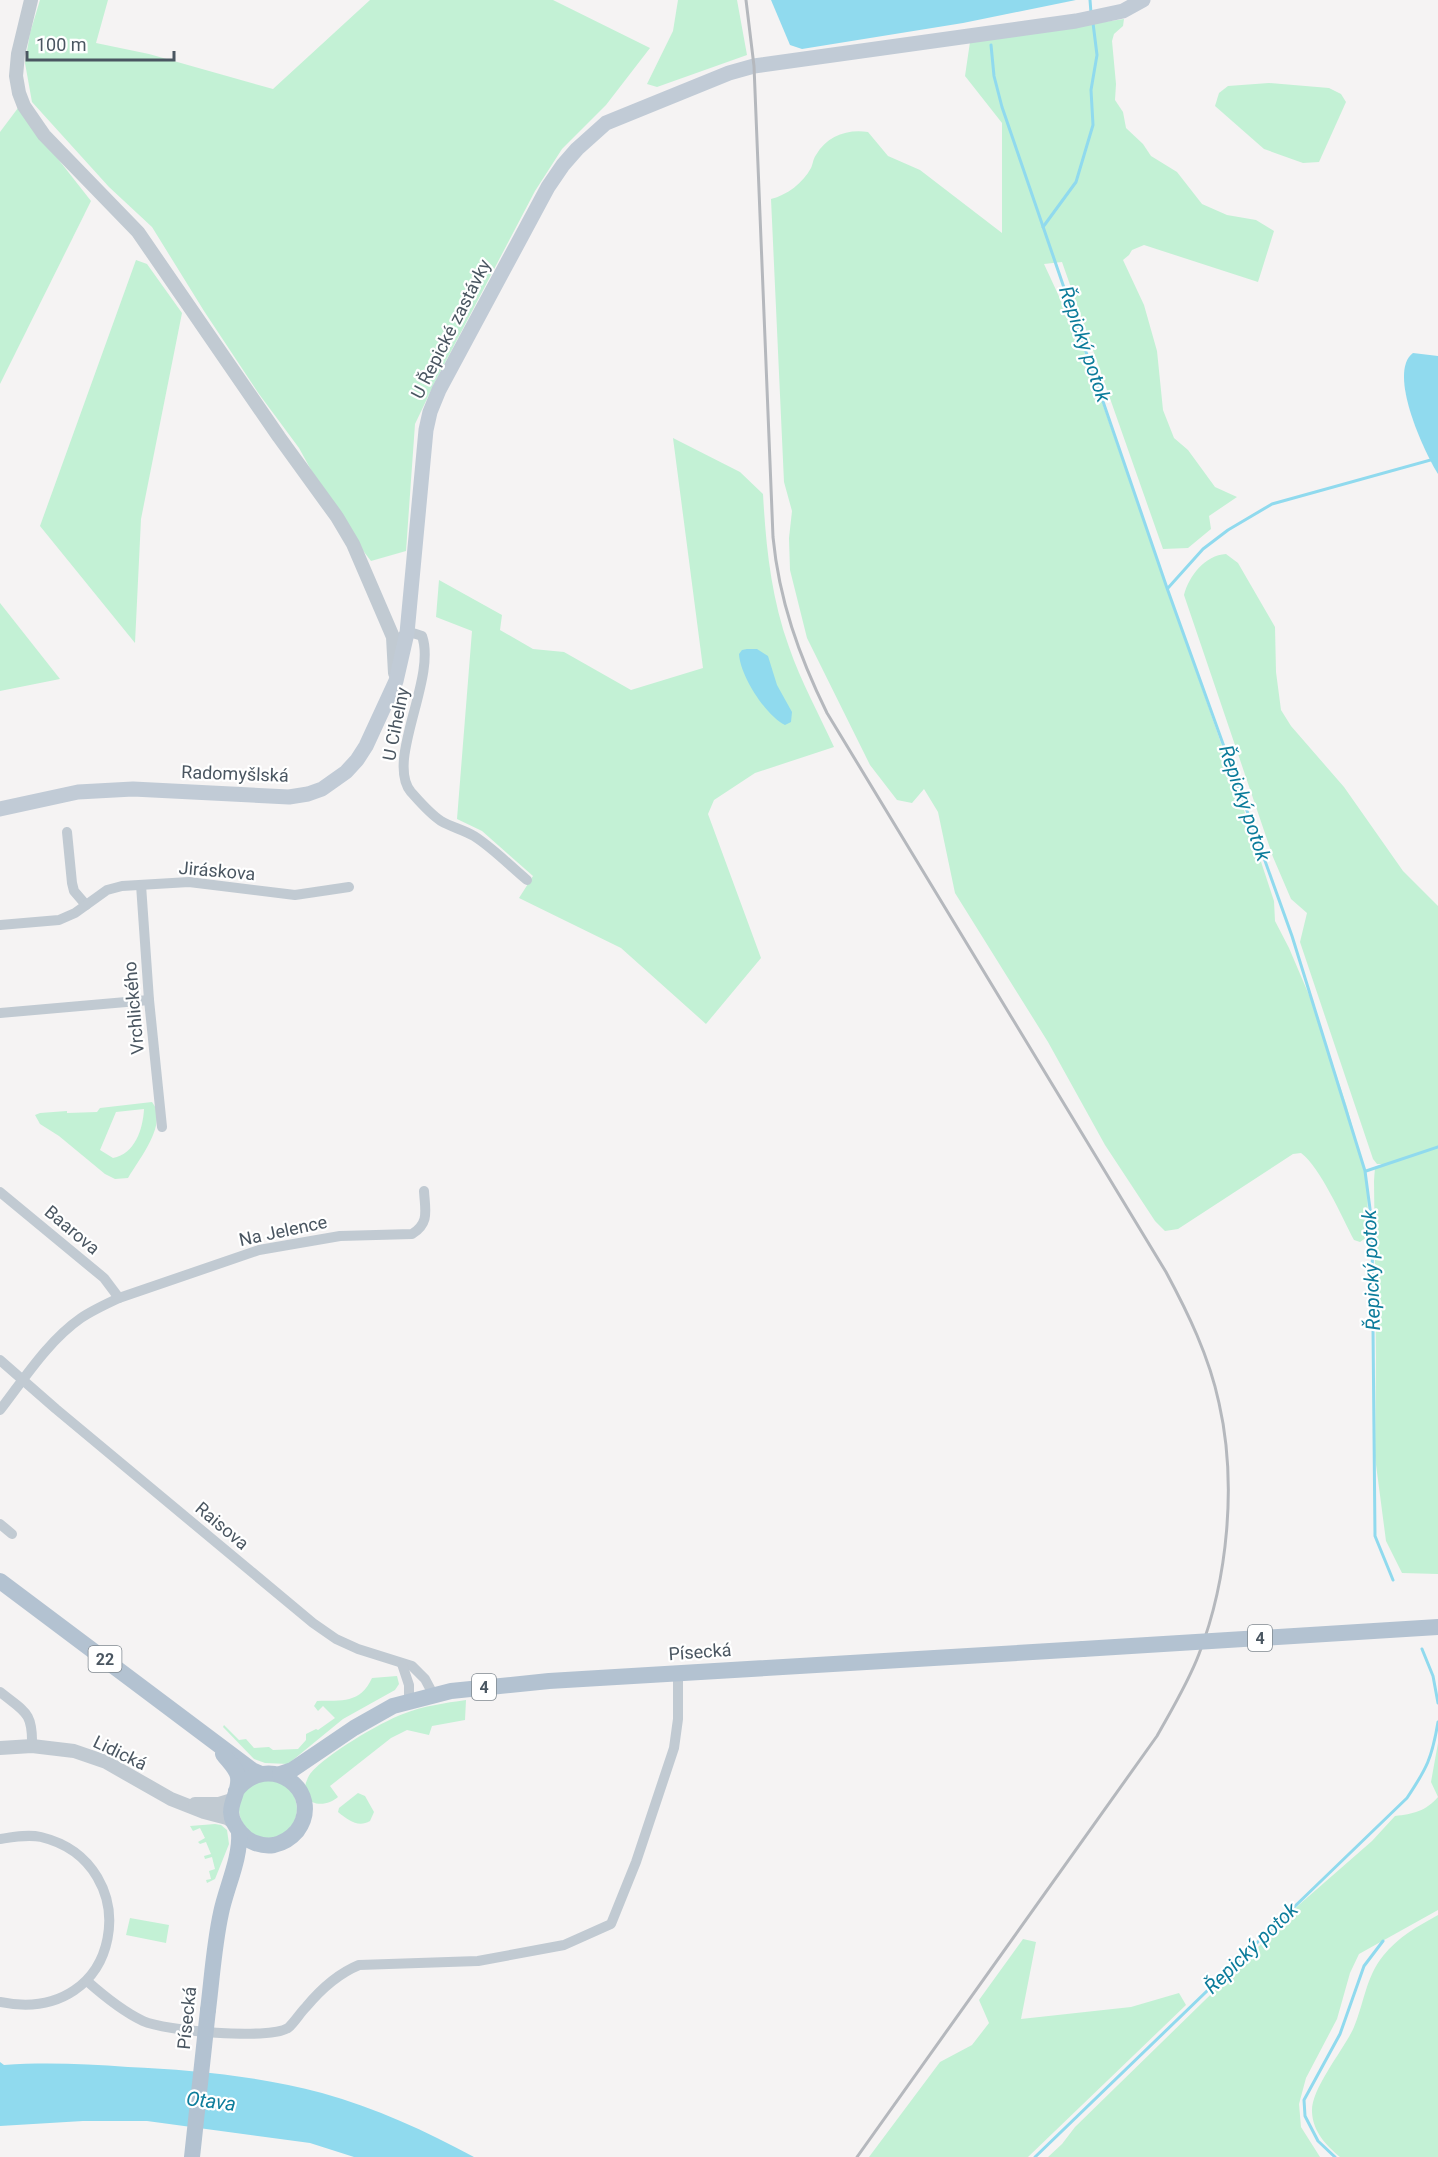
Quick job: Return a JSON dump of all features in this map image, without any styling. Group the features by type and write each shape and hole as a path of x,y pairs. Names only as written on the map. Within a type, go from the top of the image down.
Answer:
{"main road":[{"name":"U Řepické zastávky","path":"400,635 430,412 467,336 538,204 563,165 606,123 745,69 810,57 1076,21 1123,10 1143,0"},
{"name":"Radomyšlská","path":"0,809 78,792 133,789 289,797 308,794 334,782 357,760 396,681 400,635"},
{"name":"22","path":"0,1581 259,1773"},
{"name":"Písecká","path":"280,1774 292,1770 372,1717 410,1701 433,1694 513,1683 678,1680 1083,1649 1438,1627"},
{"name":"22","path":"210,1737 238,1775 234,1796"},
{"name":"Písecká","path":"300,1791 306,1772 333,1742"},
{"path":"259,1844 245,1838 236,1827 231,1811 234,1796 242,1783 259,1773 280,1774 300,1791"},
{"name":"4","path":"259,1844 271,1845 283,1842 300,1826 304,1815 304,1804 300,1791"},
{"name":"Písecká","path":"192,2157 216,1938 240,1843 236,1827"},
{"name":"Písecká","path":"229,1884 244,1858 259,1844"}],"street":[{"path":"31,0 18,54 16,76 24,106 44,135 138,232 266,419 337,517 400,635"},
{"name":"U Cihelny","path":"400,635 415,633 422,636 426,648 423,676 404,759 403,778 410,791 440,820 474,836 527,880"},
{"path":"67,832 74,891 86,905"},
{"name":"Jiráskova","path":"0,925 59,920 75,913 114,888 141,885 189,882 295,895 349,887"},
{"name":"Vrchlického","path":"141,885 149,1000 162,1127"},
{"path":"0,1013 149,1000"},
{"name":"Na Jelence","path":"0,1410 60,1335 98,1308 119,1298 260,1250 340,1236 412,1234 420,1229 425,1220 424,1191"},
{"name":"Baarova","path":"0,1192 104,1278 119,1298"},
{"name":"Raisova","path":"0,1360 313,1623 336,1639 358,1649 412,1666 419,1672 433,1694"},
{"path":"0,1524 12,1534"},
{"path":"402,1664 410,1685 410,1701"},
{"name":"Písecká","path":"87,1981 123,2010 146,2022 246,2035 266,2033 288,2028 320,1990 345,1971 359,1965 478,1961 564,1945 611,1923 636,1862 672,1757 677,1732 678,1680"},
{"path":"0,1692 27,1714 32,1728 32,1746"},
{"name":"Lidická","path":"0,1749 32,1746 74,1751 106,1762 155,1792 236,1827"},
{"name":"Lidická","path":"184,1804 219,1804 234,1796"},
{"path":"0,1839 39,1836 56,1842 75,1853 90,1867 100,1882 107,1900 109,1929 102,1955 87,1981 68,1995 43,2005 20,2006 0,2002"}],"green space":[{"path":"40,0 108,0 96,43 149,54 273,89 370,0 553,0 650,48 606,105 562,149 535,191 436,380 415,424 406,551 371,561 337,517 299,448 259,394 152,227 109,187 32,102 25,63 30,33"},
{"path":"678,0 737,0 747,55 657,87 647,84 673,31"},
{"path":"1124,19 1123,26 1114,34 1112,41 1116,84 1115,100 1123,112 1126,128 1143,144 1151,156 1177,172 1202,204 1227,215 1256,220 1274,231 1258,282 1144,245 1132,250 1123,260 1144,305 1157,351 1163,410 1174,438 1188,450 1215,487 1237,497 1209,516 1211,529 1188,548 1163,549 1062,262 1044,264 1083,348 1236,786 1274,901 1275,921 1312,1002 1347,1107 1368,1186 1367,1237 1360,1242 1354,1240 1316,1169 1301,1153 1293,1154 1178,1229 1165,1231 1155,1221 1105,1145 1048,1042 955,893 938,812 924,789 912,803 897,800 870,765 807,638 790,570 789,538 792,511 784,482 771,199 783,195 799,183 808,173 815,157 826,143 845,133 868,132 888,156 920,170 1002,233 1002,123 965,76 970,42"},
{"path":"1269,83 1329,88 1341,94 1346,102 1319,162 1303,163 1264,149 1215,106 1219,93 1228,86"},
{"path":"18,108 91,201 0,384 0,132"},
{"path":"136,260 147,264 182,313 141,519 135,643 40,526"},
{"path":"673,438 740,472 763,494 770,572 783,628 799,673 834,747 755,773 714,800 708,814 761,958 706,1024 621,948 519,898 533,876 482,831 457,819 472,631 436,617 439,580 502,615 500,630 533,649 564,652 631,690 703,668"},
{"path":"1226,554 1238,563 1275,627 1276,672 1281,710 1291,726 1344,787 1403,871 1438,906 1438,1146 1394,1161 1438,1147 1438,1574 1402,1573 1386,1541 1375,1457 1374,1181 1375,1167 1383,1164 1377,1164 1373,1159 1300,942 1307,913 1291,899 1273,857 1184,595 1194,574 1205,562 1218,555"},
{"path":"0,603 60,679 0,691"},
{"path":"152,1102 156,1111 155,1130 128,1178 115,1179 105,1174 59,1136 40,1124 35,1115 67,1111 67,1113 97,1112 100,1108","holes":["144,1109 136,1140 121,1156 113,1158 100,1150 116,1112"]},
{"path":"397,1676 399,1684 395,1690 343,1719 288,1764 265,1763 254,1759 223,1727 224,1725 239,1740 246,1739 254,1748 298,1749 306,1740 306,1734 318,1730 335,1718 323,1706 318,1711 314,1706 317,1701 349,1699 362,1692 372,1678"},
{"path":"466,1700 465,1720 432,1726 429,1735 407,1730 391,1738 330,1786 338,1797 326,1803 312,1802 305,1786 310,1774 340,1749 368,1731 403,1714 426,1707"},
{"path":"1438,1743 1438,1797 1431,1782"},
{"path":"268,1780 284,1785 292,1793 297,1809 292,1825 284,1833 268,1838 252,1833 244,1825 239,1809 244,1793 252,1785"},
{"path":"358,1793 365,1796 374,1812 370,1821 361,1824 353,1822 338,1812 339,1808"},
{"path":"1438,1797 1438,1910 1359,1954 1350,1973 1337,2019 1306,2078 1299,2104 1301,2127 1320,2157 1048,2157 1075,2127 1246,1960 1293,1910 1372,1841 1395,1816 1419,1811 1429,1806"},
{"path":"215,1824 227,1830 229,1844 215,1879 207,1883 206,1880 211,1879 209,1871 215,1869 212,1857 205,1859 204,1856 211,1854 206,1842 200,1844 198,1842 205,1838 200,1828 193,1831 190,1826"},
{"path":"1438,1915 1438,2157 1340,2157 1325,2143 1315,2126 1312,2112 1317,2092 1354,2027 1377,1964 1402,1938"},
{"path":"130,1918 169,1925 166,1943 126,1935"},
{"path":"1023,1939 1036,1942 1021,2019 1131,2007 1179,1993 1186,2005 1028,2157 869,2157 940,2062 972,2045 989,2023 979,2000"}],"water":[{"path":"771,0 1076,0 963,23 802,49 790,45"},
{"path":"1413,353 1438,356 1438,474 1417,431 1406,394 1404,377 1406,363"},
{"path":"757,649 768,656 777,685 792,712 791,722 785,725 777,720 755,694 740,663 739,654 742,650"},
{"name":"Otava","path":"0,2062 4,2065 66,2064 177,2070 274,2082 322,2093 381,2113 474,2157 354,2157 310,2143 147,2121 83,2121 0,2126"}],"waterway":[{"path":"1090,0 1091,13"},
{"path":"1043,227 1076,182 1093,125 1091,90 1097,55 1093,23"},
{"name":"Řepický potok","path":"991,45 994,76 1002,107 1167,588 1292,936 1365,1171 1372,1224 1375,1536 1393,1580"},
{"path":"1168,588 1203,549 1228,530 1272,504 1438,458"},
{"path":"1366,1171 1438,1147"},
{"name":"Řepický potok","path":"1422,1649 1433,1676 1438,1703"},
{"name":"Řepický potok","path":"1035,2157 1407,1798 1428,1762 1438,1722"},
{"path":"1335,2157 1318,2141 1305,2116 1304,2100 1340,2034 1364,1966 1383,1941"}],"railway":[{"path":"746,0 754,66 773,537 785,605 799,649 827,713 1174,1287 1210,1368 1219,1403 1228,1465 1227,1530 1217,1594 1199,1654 1180,1696 1157,1736 857,2157"}]}
